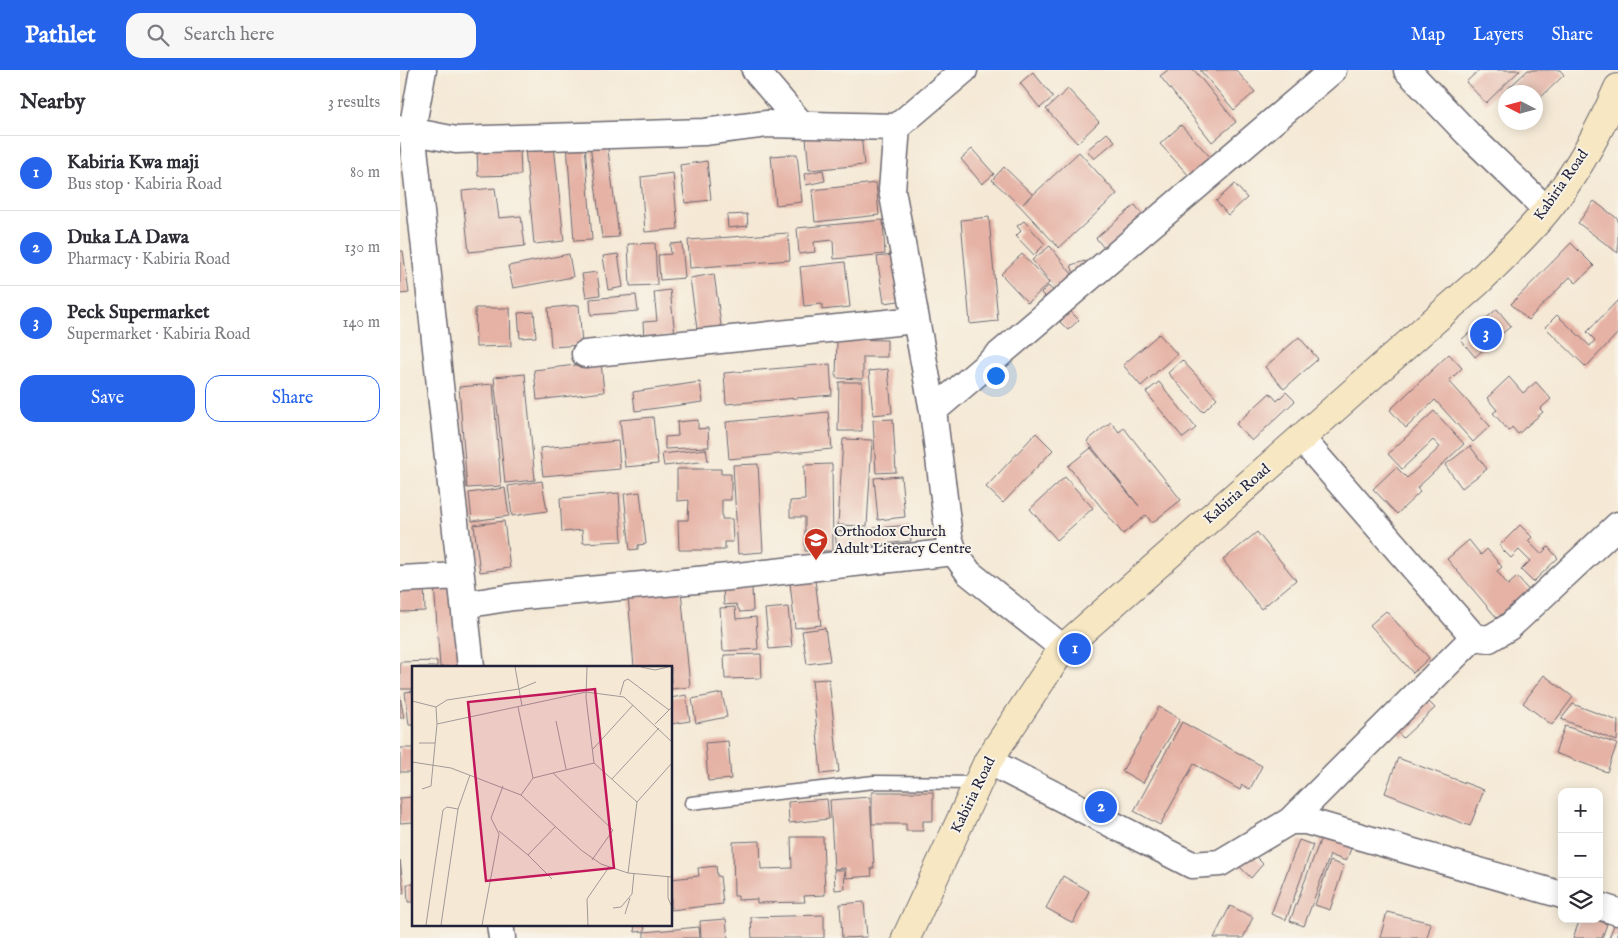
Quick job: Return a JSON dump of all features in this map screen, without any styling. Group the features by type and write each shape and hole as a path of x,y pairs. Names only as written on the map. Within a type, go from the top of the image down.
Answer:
{"main road":[{"name":"Kabiria Road","path":"906,938 983,772 1062,648 1478,282 1547,210 1585,152 1616,98"}],"street":[{"path":"423,70 406,130 471,666"},
{"path":"755,70 801,124"},
{"path":"406,130 456,140 704,132 766,124 897,127 964,70"},
{"path":"933,411 1334,70"},
{"path":"1407,70 1468,134 1547,210"},
{"path":"897,127 892,190 933,411 949,537 954,552 968,573 1062,648"},
{"path":"585,354 916,320"},
{"path":"1301,438 1474,637 1489,639 1509,628 1618,526"},
{"path":"464,605 513,597 729,577 954,552"},
{"path":"400,579 460,576"},
{"path":"983,772 1192,865 1220,863 1290,820 1474,637"},
{"path":"1290,820 1321,825 1558,894"},
{"path":"1603,907 1618,912"}],"lane":[{"path":"691,803 874,782 983,772"}],"building":[{"path":"1168,70 1194,70 1236,122 1212,142 1160,76"},
{"path":"1200,70 1236,70 1255,92 1234,110"},
{"path":"1479,70 1520,70 1505,85 1498,85 1498,91 1486,103 1466,82"},
{"path":"1528,70 1560,70 1564,75 1543,95 1543,85 1512,85"},
{"path":"1033,72 1053,97 1040,108 1020,83"},
{"path":"1068,89 1099,122 1077,143 1046,109"},
{"path":"1181,125 1212,159 1191,178 1160,144"},
{"path":"861,133 864,165 809,170 806,138"},
{"path":"1107,133 1115,141 1094,159 1087,150"},
{"path":"607,142 619,237 602,238 590,144"},
{"path":"585,144 592,240 574,241 567,145"},
{"path":"554,145 564,241 534,244 525,148"},
{"path":"520,148 521,175 478,176 477,149"},
{"path":"972,149 994,174 982,184 961,159"},
{"path":"1079,152 1117,194 1059,248 1020,206 992,180 1004,167 1032,194 1023,204"},
{"path":"797,154 802,202 776,205 771,156"},
{"path":"707,161 711,200 685,203 680,165"},
{"path":"823,170 825,181 806,185 804,174"},
{"path":"673,173 678,229 645,232 641,177"},
{"path":"876,183 879,215 815,222 812,190"},
{"path":"1235,184 1247,198 1228,215 1216,201"},
{"path":"495,188 499,218 521,216 525,246 469,252 462,191"},
{"path":"1594,201 1618,219 1618,253 1578,223"},
{"path":"1135,205 1147,220 1108,253 1096,238"},
{"path":"747,214 748,226 728,228 727,215"},
{"path":"989,217 998,321 970,324 961,220"},
{"path":"883,220 885,254 834,259 833,240 814,242 815,252 799,254 797,228"},
{"path":"1024,221 1045,244 1034,255 1016,236 1021,231 1017,226"},
{"path":"788,233 790,260 690,268 688,240"},
{"path":"655,243 657,285 630,286 628,244"},
{"path":"682,243 685,278 660,280 658,255 671,254 670,244"},
{"path":"1571,243 1594,266 1576,283 1570,277 1528,320 1511,304"},
{"path":"1050,246 1075,278 1058,291 1032,260"},
{"path":"400,251 403,251 409,293 400,294"},
{"path":"569,254 573,277 513,288 508,266"},
{"path":"618,254 623,287 608,290 603,256"},
{"path":"899,254 906,300 884,303 877,257"},
{"path":"1022,254 1049,283 1028,303 1001,274"},
{"path":"1085,261 1088,274 1075,278 1071,265"},
{"path":"845,262 850,307 822,310 822,304 804,306 800,267"},
{"path":"597,272 600,295 586,297 582,274"},
{"path":"714,274 722,332 698,336 690,278"},
{"path":"1048,286 1060,296 1055,300 1049,294 1045,297 1041,293"},
{"path":"670,290 675,335 644,339 643,322 657,321 654,292"},
{"path":"636,295 638,311 591,315 590,299"},
{"path":"1618,300 1618,333 1586,367 1545,327 1557,315 1590,346 1595,340 1587,332"},
{"path":"579,305 582,345 551,347 548,308"},
{"path":"475,308 510,308 511,346 476,347"},
{"path":"1497,309 1511,326 1475,357 1461,340"},
{"path":"1070,311 1079,320 1068,330 1060,322"},
{"path":"534,312 536,337 520,338 518,313"},
{"path":"1159,334 1177,354 1141,386 1123,365"},
{"path":"1299,337 1318,359 1284,389 1265,367"},
{"path":"837,339 887,340 887,357 863,357 863,379 836,378"},
{"path":"1449,354 1462,368 1449,381 1490,426 1473,442 1435,400 1406,428 1390,410"},
{"path":"1182,360 1217,398 1203,412 1168,373"},
{"path":"601,362 604,392 537,400 534,370"},
{"path":"830,364 832,395 726,404 724,373"},
{"path":"888,369 892,413 873,415 869,371"},
{"path":"525,374 535,480 505,483 494,377"},
{"path":"1509,377 1523,393 1536,382 1551,399 1540,409 1543,412 1518,434 1512,427 1509,431 1493,413 1497,410 1487,398"},
{"path":"700,382 703,402 635,411 633,392"},
{"path":"839,382 862,382 862,431 838,431"},
{"path":"1159,382 1196,428 1183,438 1146,392"},
{"path":"493,384 501,486 467,488 459,387"},
{"path":"1286,392 1295,401 1252,441 1236,424 1270,393 1277,401"},
{"path":"1434,411 1464,444 1417,488 1420,492 1397,514 1373,489 1396,467 1407,478 1440,447 1433,440 1402,469 1388,454"},
{"path":"828,412 832,449 729,459 726,422"},
{"path":"653,417 658,464 625,467 620,420"},
{"path":"893,419 896,472 876,473 873,420"},
{"path":"698,420 698,429 708,428 709,447 665,449 665,437 678,436 677,422"},
{"path":"1111,422 1119,432 1124,428 1181,500 1152,523 1146,515 1123,534 1068,466 1091,448 1139,506 1087,441"},
{"path":"1036,433 1053,450 1003,503 986,487"},
{"path":"843,439 872,440 867,526 838,525"},
{"path":"618,441 620,469 543,476 540,448"},
{"path":"1470,446 1487,469 1462,488 1445,465"},
{"path":"706,449 708,461 664,466 662,454"},
{"path":"758,464 763,552 738,554 733,465"},
{"path":"832,464 833,551 805,551 805,517 790,517 790,501 805,500 804,465"},
{"path":"677,469 721,469 721,474 731,474 731,500 722,500 722,519 732,519 733,542 725,542 725,550 679,550 678,520 688,520 689,500 677,501"},
{"path":"901,476 905,517 878,520 874,478"},
{"path":"1065,477 1093,508 1057,540 1030,509"},
{"path":"542,481 547,511 512,516 508,486"},
{"path":"505,488 509,516 472,521 469,493"},
{"path":"640,492 646,544 638,545 638,549 630,550 624,494"},
{"path":"619,493 622,541 583,543 582,530 562,532 560,498"},
{"path":"504,521 510,568 480,572 474,525"},
{"path":"909,525 911,541 837,549 835,532"},
{"path":"1520,525 1532,537 1528,541 1541,554 1548,547 1558,558 1533,582 1521,570 1530,561 1519,550 1511,558 1499,546"},
{"path":"1257,532 1296,580 1261,609 1223,560"},
{"path":"1469,540 1481,555 1487,549 1502,567 1497,571 1508,585 1517,577 1532,594 1516,608 1513,605 1497,618 1447,559"},
{"path":"815,580 821,625 795,628 790,583"},
{"path":"459,582 465,666 440,666 434,584"},
{"path":"424,586 425,611 400,612 400,587"},
{"path":"752,587 753,611 740,612 736,604 724,605 723,588"},
{"path":"681,590 690,687 672,689 672,666 634,666 628,596"},
{"path":"735,607 736,619 756,617 758,649 723,651 720,608"},
{"path":"788,607 792,647 769,649 765,609"},
{"path":"1386,611 1429,658 1413,673 1370,625"},
{"path":"825,628 830,661 807,664 802,631"},
{"path":"761,654 762,678 725,679 724,655"},
{"path":"437,661 437,666 412,666 412,689 400,689 400,662"},
{"path":"1544,675 1573,697 1552,725 1523,703"},
{"path":"829,679 839,772 821,774 812,680"},
{"path":"412,691 412,725 409,725 405,692"},
{"path":"722,693 727,717 696,723 692,699"},
{"path":"686,695 690,721 672,724 672,698"},
{"path":"400,696 404,718 400,718"},
{"path":"1423,696 1435,708 1403,738 1391,725"},
{"path":"1573,704 1618,721 1617,741 1561,719"},
{"path":"1159,707 1180,719 1143,783 1122,771"},
{"path":"1182,722 1262,766 1250,789 1242,785 1240,790 1194,764 1160,825 1134,811"},
{"path":"1565,726 1617,744 1607,772 1555,753"},
{"path":"728,741 731,779 708,781 705,743"},
{"path":"400,748 412,748 412,772 400,772"},
{"path":"1398,758 1484,790 1470,826 1385,793"},
{"path":"872,792 933,792 933,821 923,821 923,831 906,831 906,824 872,824"},
{"path":"412,797 412,822 400,823 400,798"},
{"path":"870,797 874,868 871,868 872,876 846,878 845,868 834,869 830,800"},
{"path":"827,799 829,819 789,823 788,802"},
{"path":"1322,835 1352,846 1346,861 1330,855 1304,926 1290,921"},
{"path":"791,837 823,837 825,895 804,896 805,902 757,903 757,899 738,900 738,896 734,896 733,842 760,841 761,869 792,868"},
{"path":"1299,840 1313,845 1286,920 1271,914"},
{"path":"1252,853 1263,864 1251,878 1239,866"},
{"path":"400,860 404,893 400,893"},
{"path":"1330,861 1344,866 1330,910 1315,905"},
{"path":"716,866 717,876 720,876 723,904 672,910 672,879 699,876 698,868"},
{"path":"834,870 844,870 845,889 835,890"},
{"path":"1063,876 1089,891 1073,923 1046,908"},
{"path":"407,884 412,884 412,902 408,902"},
{"path":"864,902 867,937 842,938 840,904"},
{"path":"1230,906 1253,917 1243,938 1214,938"},
{"path":"1387,912 1431,923 1427,938 1380,938"},
{"path":"824,915 824,938 752,938 751,917"},
{"path":"726,919 728,938 701,938 700,921"},
{"path":"1603,922 1607,924 1602,938 1573,938 1579,923"},
{"path":"1614,925 1618,926 1618,938 1609,938"},
{"path":"634,926 644,926 645,931 635,932"},
{"path":"699,927 700,938 644,938 644,932"}],"place":[{"name":"Peck Supermarket","path":"1486,334"},
{"name":"Orthodox Church Adult Literacy Centre","path":"816,561"},
{"name":"Kabiria Kwa maji","path":"1075,649"},
{"name":"Duka LA Dawa","path":"1101,807"}]}
